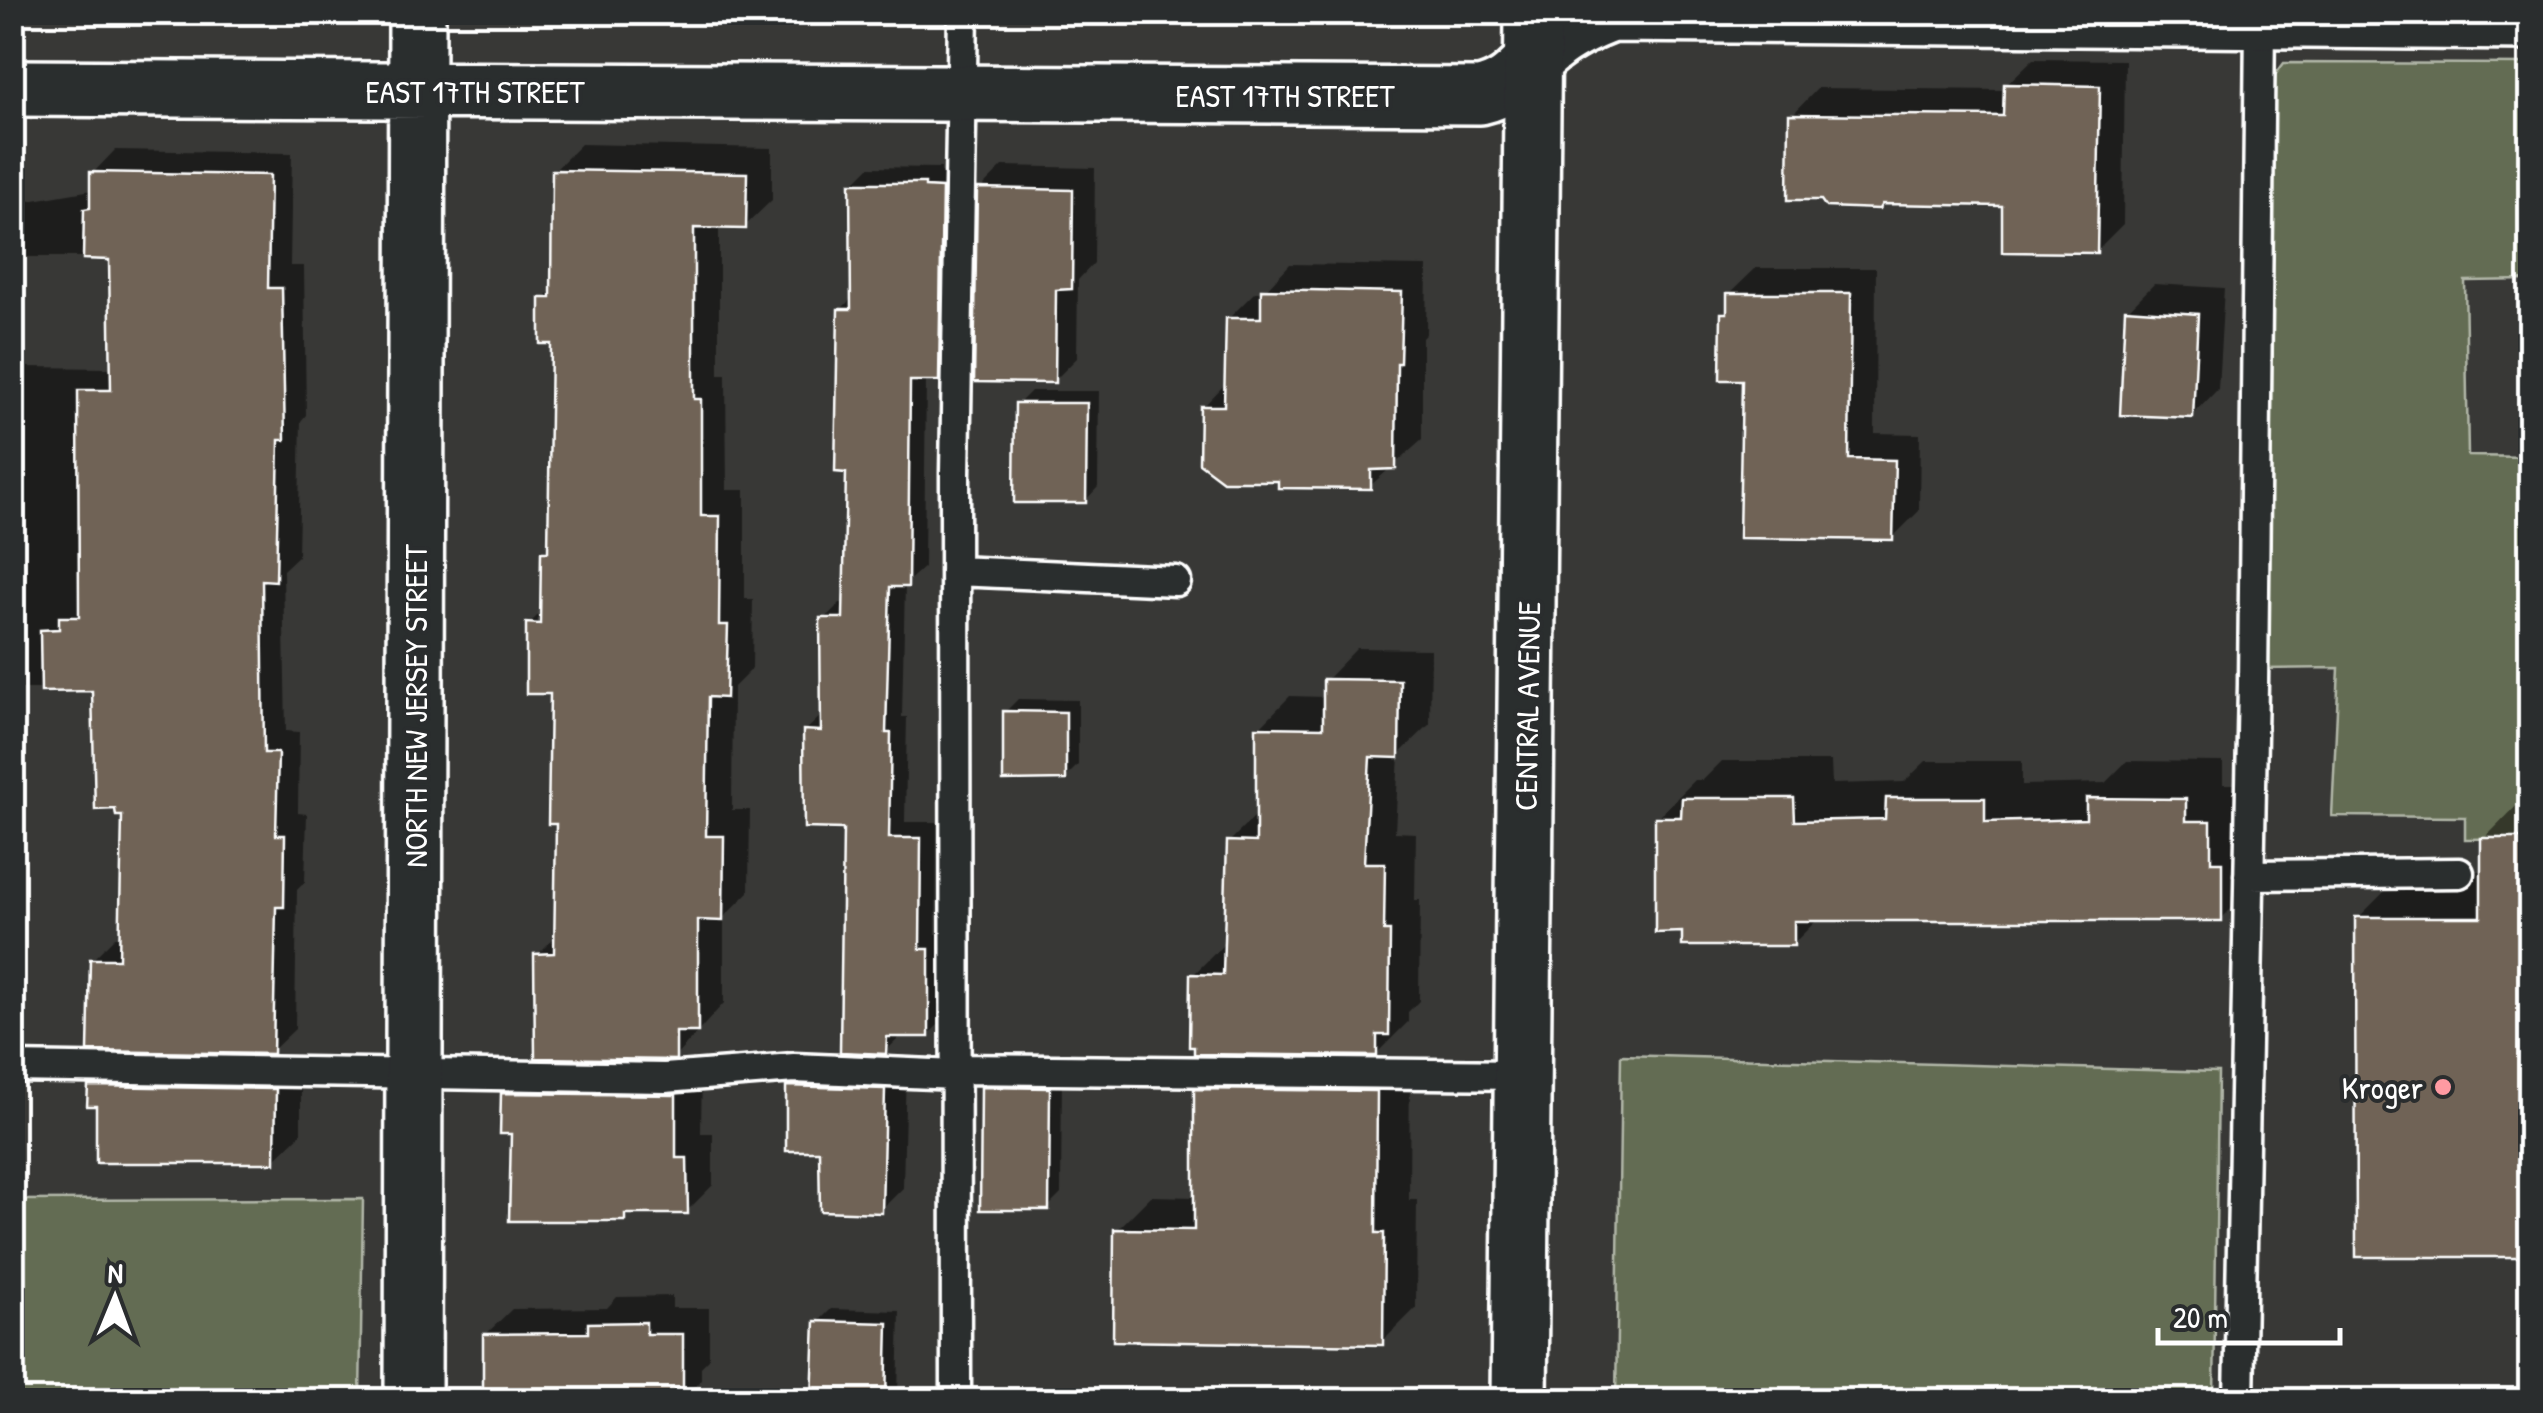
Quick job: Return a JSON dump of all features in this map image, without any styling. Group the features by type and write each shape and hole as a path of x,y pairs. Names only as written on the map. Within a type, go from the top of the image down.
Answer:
{"street":[{"name":"NORTH NEW JERSEY STREET","path":"413,1400 417,12"},
{"name":"EAST 17TH STREET","path":"12,88 1480,96 1524,75 1533,36 1580,26 1611,14 1991,15 2260,21 2462,17 2530,22"},
{"name":"CENTRAL AVENUE","path":"1519,1400 1533,36"}],"lane":[{"path":"956,1400 955,572 963,12"},
{"path":"2238,1400 2260,21"},
{"path":"955,572 1176,581"},
{"path":"2249,874 2459,873"},
{"path":"12,1066 665,1078 794,1068 1522,1075"}],"green space":[{"path":"2284,63 2530,64 2530,280 2465,281 2468,456 2530,457 2530,838 2465,839 2465,817 2332,816 2339,668 2263,669 2269,83"},
{"path":"1621,1055 2218,1072 2214,1400 1616,1400"},
{"path":"363,1199 360,1400 13,1400 13,1200"}],"building":[{"path":"2004,84 2100,86 2097,253 2002,252 2002,206 1882,204 1879,209 1826,207 1821,200 1788,200 1789,114 2003,116"},
{"path":"552,170 747,173 746,229 694,228 694,399 701,399 701,516 720,516 719,625 728,625 726,698 708,697 706,836 724,836 723,921 698,920 698,1032 676,1032 676,1060 535,1058 534,954 554,953 556,824 548,824 550,694 526,694 526,623 540,624 541,552 548,552 551,344 540,344 540,298 551,298"},
{"path":"90,172 270,175 268,288 282,288 285,440 279,440 276,581 262,580 264,753 278,753 276,835 285,835 284,907 276,907 273,1054 88,1051 90,959 119,959 122,816 116,816 115,809 95,810 92,691 41,692 40,630 59,629 59,617 79,617 78,390 111,390 109,260 83,259 84,209 90,208"},
{"path":"850,183 925,183 925,187 942,188 939,381 910,381 908,587 890,587 886,733 891,733 889,838 921,838 920,949 929,949 929,1037 887,1037 886,1054 840,1052 843,829 804,828 803,730 821,731 820,618 843,618 846,473 835,472 838,309 851,309"},
{"path":"977,188 1073,190 1072,289 1056,290 1055,383 974,382"},
{"path":"1261,289 1402,292 1396,469 1371,470 1371,489 1278,488 1278,481 1223,481 1199,463 1200,406 1224,406 1226,318 1261,318"},
{"path":"1727,293 1851,293 1849,459 1895,460 1893,540 1739,538 1742,380 1720,380 1721,313 1727,313"},
{"path":"2125,309 2198,314 2193,418 2120,415"},
{"path":"1015,403 1087,403 1086,503 1014,503"},
{"path":"1323,679 1400,680 1399,758 1370,757 1364,863 1385,863 1384,931 1390,931 1389,1035 1377,1035 1377,1056 1194,1054 1194,1047 1189,1047 1190,974 1223,975 1227,841 1256,842 1256,727 1323,728"},
{"path":"1003,711 1066,712 1066,780 1003,781"},
{"path":"1682,798 1794,798 1795,821 1885,819 1886,798 1985,798 1985,822 2086,819 2086,798 2186,799 2186,821 2211,821 2211,862 2222,862 2222,921 1794,921 1794,946 1682,946 1682,932 1655,933 1655,817 1681,817"},
{"name":"Kroger","path":"2481,838 2530,838 2530,1257 2356,1257 2355,917 2481,917"},
{"path":"88,1086 276,1089 275,1163 96,1163 96,1106 87,1106"},
{"path":"786,1086 885,1089 882,1213 820,1211 819,1151 786,1151"},
{"path":"981,1087 1050,1088 1049,1210 980,1210"},
{"path":"1194,1089 1377,1091 1376,1233 1384,1233 1383,1345 1113,1341 1114,1229 1194,1230"},
{"path":"501,1093 676,1095 676,1158 687,1158 688,1214 625,1214 625,1221 509,1221 511,1134 500,1134"},
{"path":"815,1321 888,1323 886,1400 812,1400"},
{"path":"646,1322 646,1334 683,1334 683,1388 675,1388 676,1400 483,1400 483,1334 588,1333 588,1323"}],"place":[{"name":"Kroger","path":"2443,1087"}]}
